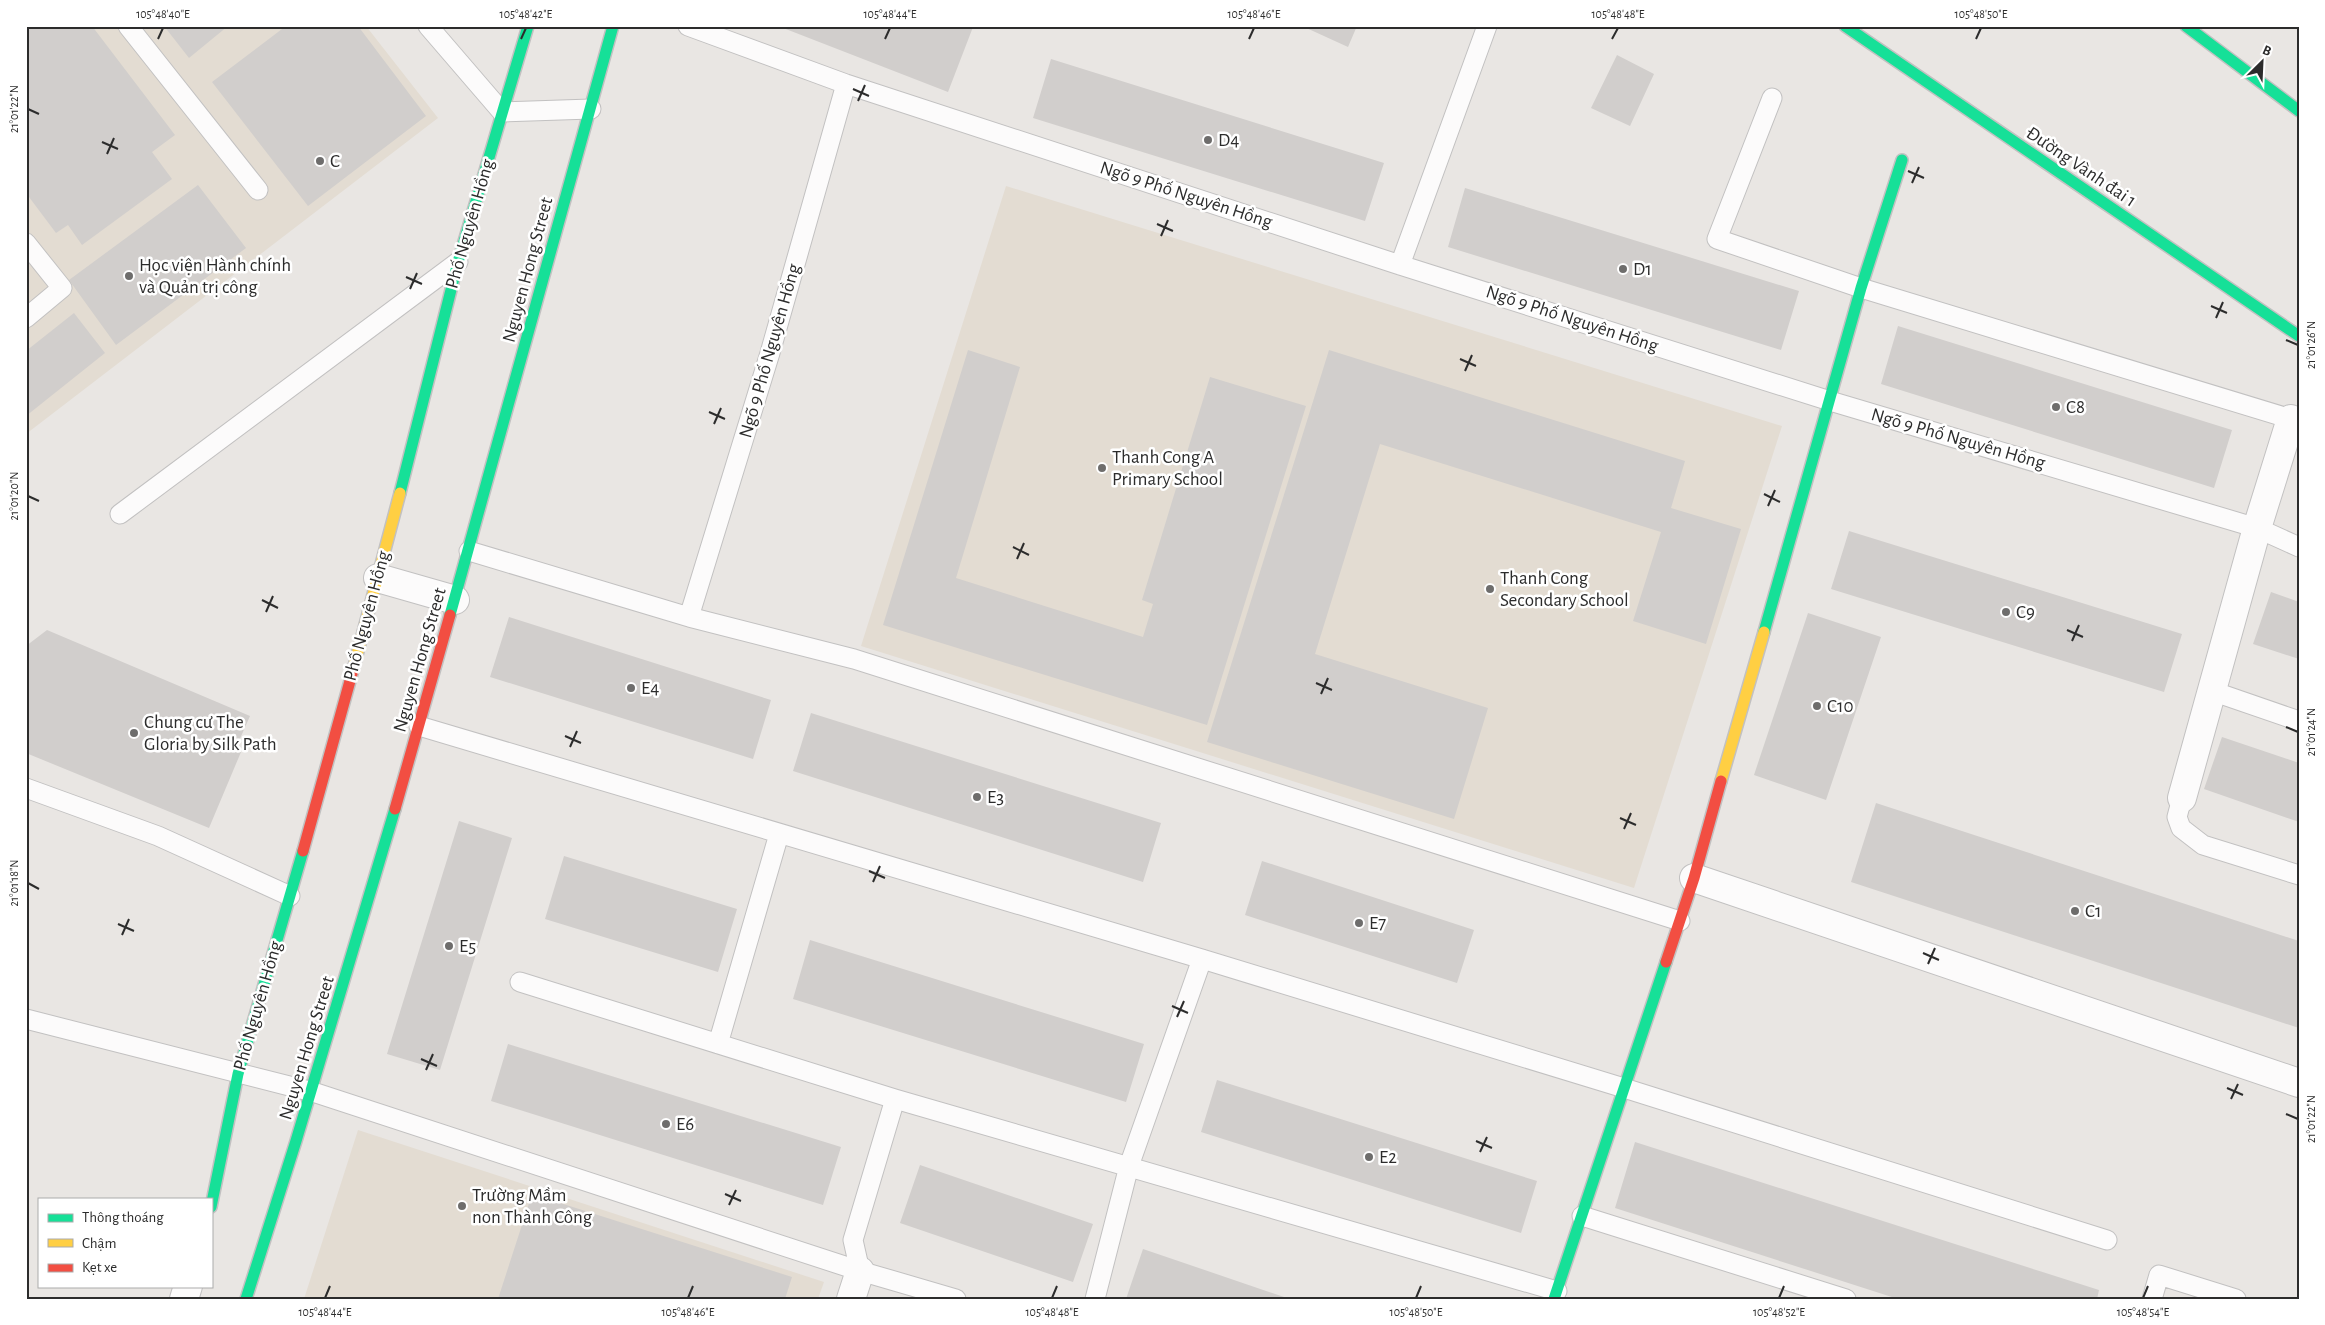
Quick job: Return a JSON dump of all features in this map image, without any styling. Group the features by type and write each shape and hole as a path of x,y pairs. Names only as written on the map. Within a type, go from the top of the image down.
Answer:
{"street":[{"name":"Phố Nguyên Hồng","path":"212,1202 238,1074 290,896 378,578 458,262 528,26"},
{"name":"Nguyen Hong Street","path":"246,1299 313,1092 419,726 613,26"},
{"name":"Đường Vành đai 1","path":"1844,26 2299,336"},
{"path":"2186,26 2299,111"},
{"path":"1555,1295 1694,878 1861,288 1902,160"},
{"path":"2182,798 2257,528 2291,419"},
{"path":"378,578 455,600"},
{"path":"1694,878 2299,1083"},
{"path":"851,1299 860,1271"}],"lane":[{"path":"128,26 258,190"},
{"path":"428,26 502,112 590,109"},
{"name":"Ngõ 9 Phố Nguyên Hồng","path":"688,26 846,84 1400,265 1830,401 2257,528 2299,547"},
{"path":"1400,265 1487,26"},
{"name":"Ngõ 9 Phố Nguyên Hồng","path":"689,617 770,353 846,84"},
{"path":"1772,98 1718,239 1861,288 2291,419"},
{"path":"26,243 62,288 26,318"},
{"path":"120,514 458,262"},
{"path":"469,551 689,617 854,659 1680,921"},
{"path":"2212,692 2299,721"},
{"path":"419,726 1202,959 1624,1088 2106,1240"},
{"path":"26,788 158,836 290,896"},
{"path":"2182,798 2176,816 2181,828 2203,845 2299,875"},
{"path":"718,1044 779,834"},
{"path":"1095,1299 1129,1166 1202,959"},
{"path":"520,982 895,1099 1129,1166 1555,1295"},
{"path":"26,1019 313,1092 860,1271 956,1299"},
{"path":"860,1271 853,1240 895,1099"},
{"path":"1582,1216 1846,1299"},
{"path":"2152,1299 2159,1275 2236,1299"}],"shaded area":[{"name":"Học viện Hành chính và Quản trị công","path":"26,26 366,26 438,118 26,434"},
{"path":"1006,186 1782,426 1634,888 861,646"},
{"name":"Trường Mầm non Thành Công","path":"358,1130 824,1282 818,1299 304,1299"}],"building":[{"path":"34,26 92,26 175,135 152,152 172,179 82,245 68,225 56,233 26,193 26,32"},
{"path":"164,26 228,26 189,58"},
{"name":"C","path":"286,26 358,26 426,116 308,206 212,82"},
{"path":"778,26 970,26 973,27 948,92"},
{"path":"1302,26 1357,26 1348,47"},
{"path":"1617,55 1654,74 1630,126 1591,108"},
{"name":"D4","path":"1051,59 1384,163 1365,221 1033,118"},
{"path":"198,185 246,248 116,345 69,280"},
{"name":"D1","path":"1465,188 1799,291 1781,350 1448,247"},
{"path":"74,313 105,353 26,416 26,351"},
{"name":"C8","path":"1898,326 2232,430 2214,488 1881,384"},
{"path":"968,350 1020,367 956,578 1143,637 1153,604 1142,600 1210,377 1306,406 1207,725 883,625"},
{"path":"1329,350 1685,461 1671,508 1741,529 1706,644 1633,621 1661,532 1380,444 1315,654 1488,708 1454,819 1207,742"},
{"name":"C9","path":"1849,531 2182,634 2164,692 1831,589"},
{"path":"2271,592 2299,602 2299,659 2253,644"},
{"name":"C10","path":"1808,613 1881,637 1826,800 1754,775"},
{"name":"E4","path":"509,617 771,700 753,759 490,677"},
{"name":"Chung cư The Gloria by Silk Path","path":"47,630 250,716 235,750 241,752 209,828 26,753 26,646"},
{"name":"E3","path":"811,713 1161,823 1143,882 793,771"},
{"path":"2222,737 2299,763 2299,822 2204,789"},
{"name":"C1","path":"1876,803 2299,941 2299,1028 1851,882"},
{"name":"E5","path":"459,821 512,838 440,1070 387,1054"},
{"path":"564,856 737,909 718,972 545,919"},
{"name":"E7","path":"1262,861 1474,930 1457,983 1245,915"},
{"path":"810,940 1144,1044 1126,1102 793,999"},
{"name":"E6","path":"508,1044 841,1147 823,1205 491,1101"},
{"name":"E2","path":"1217,1080 1537,1181 1521,1233 1201,1132"},
{"path":"1635,1142 2099,1290 2097,1299 1898,1299 1615,1208"},
{"path":"920,1165 1093,1224 1073,1282 900,1223"},
{"path":"532,1194 792,1277 785,1299 498,1299"},
{"path":"1143,1249 1287,1298 1287,1299 1126,1299"}],"traffic: fast":[{"path":"400,493 458,262 528,26"},
{"path":"450,615 613,26"},
{"path":"1845,26 2299,336"},
{"path":"2186,26 2299,111"},
{"path":"1764,632 1861,288 1902,160"},
{"path":"246,1299 296,1141 395,809"},
{"path":"212,1202 238,1074 303,851"},
{"path":"1554,1299 1666,962"}],"traffic: slow":[{"path":"353,670 400,493"},
{"path":"1721,781 1764,632"}],"traffic: jam":[{"path":"395,809 450,615"},
{"path":"303,851 353,670"},
{"path":"1666,962 1694,878 1721,781"}],"place":[{"name":"D4","path":"1208,140"},
{"name":"C","path":"320,161"},
{"name":"D1","path":"1623,269"},
{"name":"Học viện Hành chính và Quản trị công","path":"129,276"},
{"name":"C8","path":"2056,407"},
{"name":"Thanh Cong A Primary School","path":"1102,468"},
{"name":"Thanh Cong Secondary School","path":"1490,589"},
{"name":"C9","path":"2006,612"},
{"name":"E4","path":"631,688"},
{"name":"C10","path":"1817,706"},
{"name":"Chung cư The Gloria by Silk Path","path":"134,733"},
{"name":"E3","path":"977,797"},
{"name":"C1","path":"2075,911"},
{"name":"E7","path":"1359,923"},
{"name":"E5","path":"449,946"},
{"name":"E6","path":"666,1124"},
{"name":"E2","path":"1369,1157"},
{"name":"Trường Mầm non Thành Công","path":"462,1206"}]}
